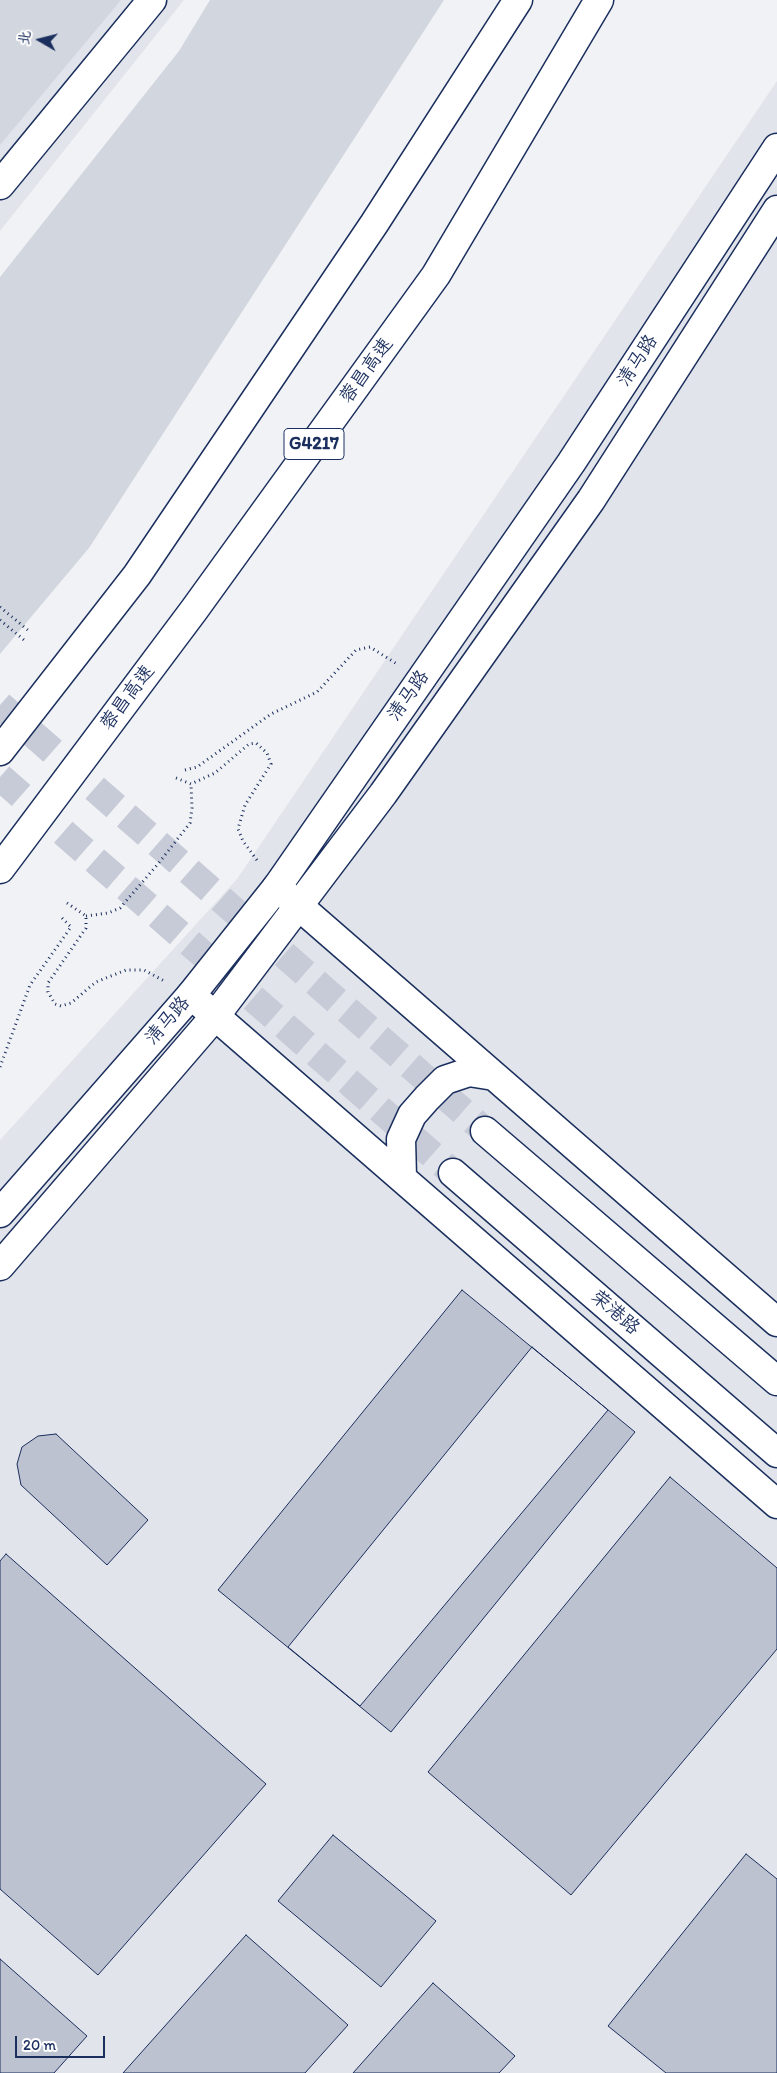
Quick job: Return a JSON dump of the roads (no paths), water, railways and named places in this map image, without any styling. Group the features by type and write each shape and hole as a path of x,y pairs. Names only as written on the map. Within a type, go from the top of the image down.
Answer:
{"main road":[{"path":"0,185 152,0"},
{"path":"0,751 137,575 374,224 518,0"},
{"name":"蓉昌高速","path":"0,869 194,610 436,275 599,0"},
{"name":"清马路","path":"0,1213 191,994 277,887 571,463 777,148"},
{"name":"清马路","path":"0,1266 216,1015 389,785 591,500 777,210"},
{"path":"277,887 777,1322"},
{"path":"191,994 777,1504"},
{"path":"402,1176 401,1139 412,1115 427,1098 445,1080 453,1077 469,1072 494,1076"},
{"path":"485,1132 777,1381"},
{"name":"荣港路","path":"453,1173 777,1453"}],"tunnel":[{"path":"0,705 485,1131"},
{"path":"0,777 453,1173"}]}
